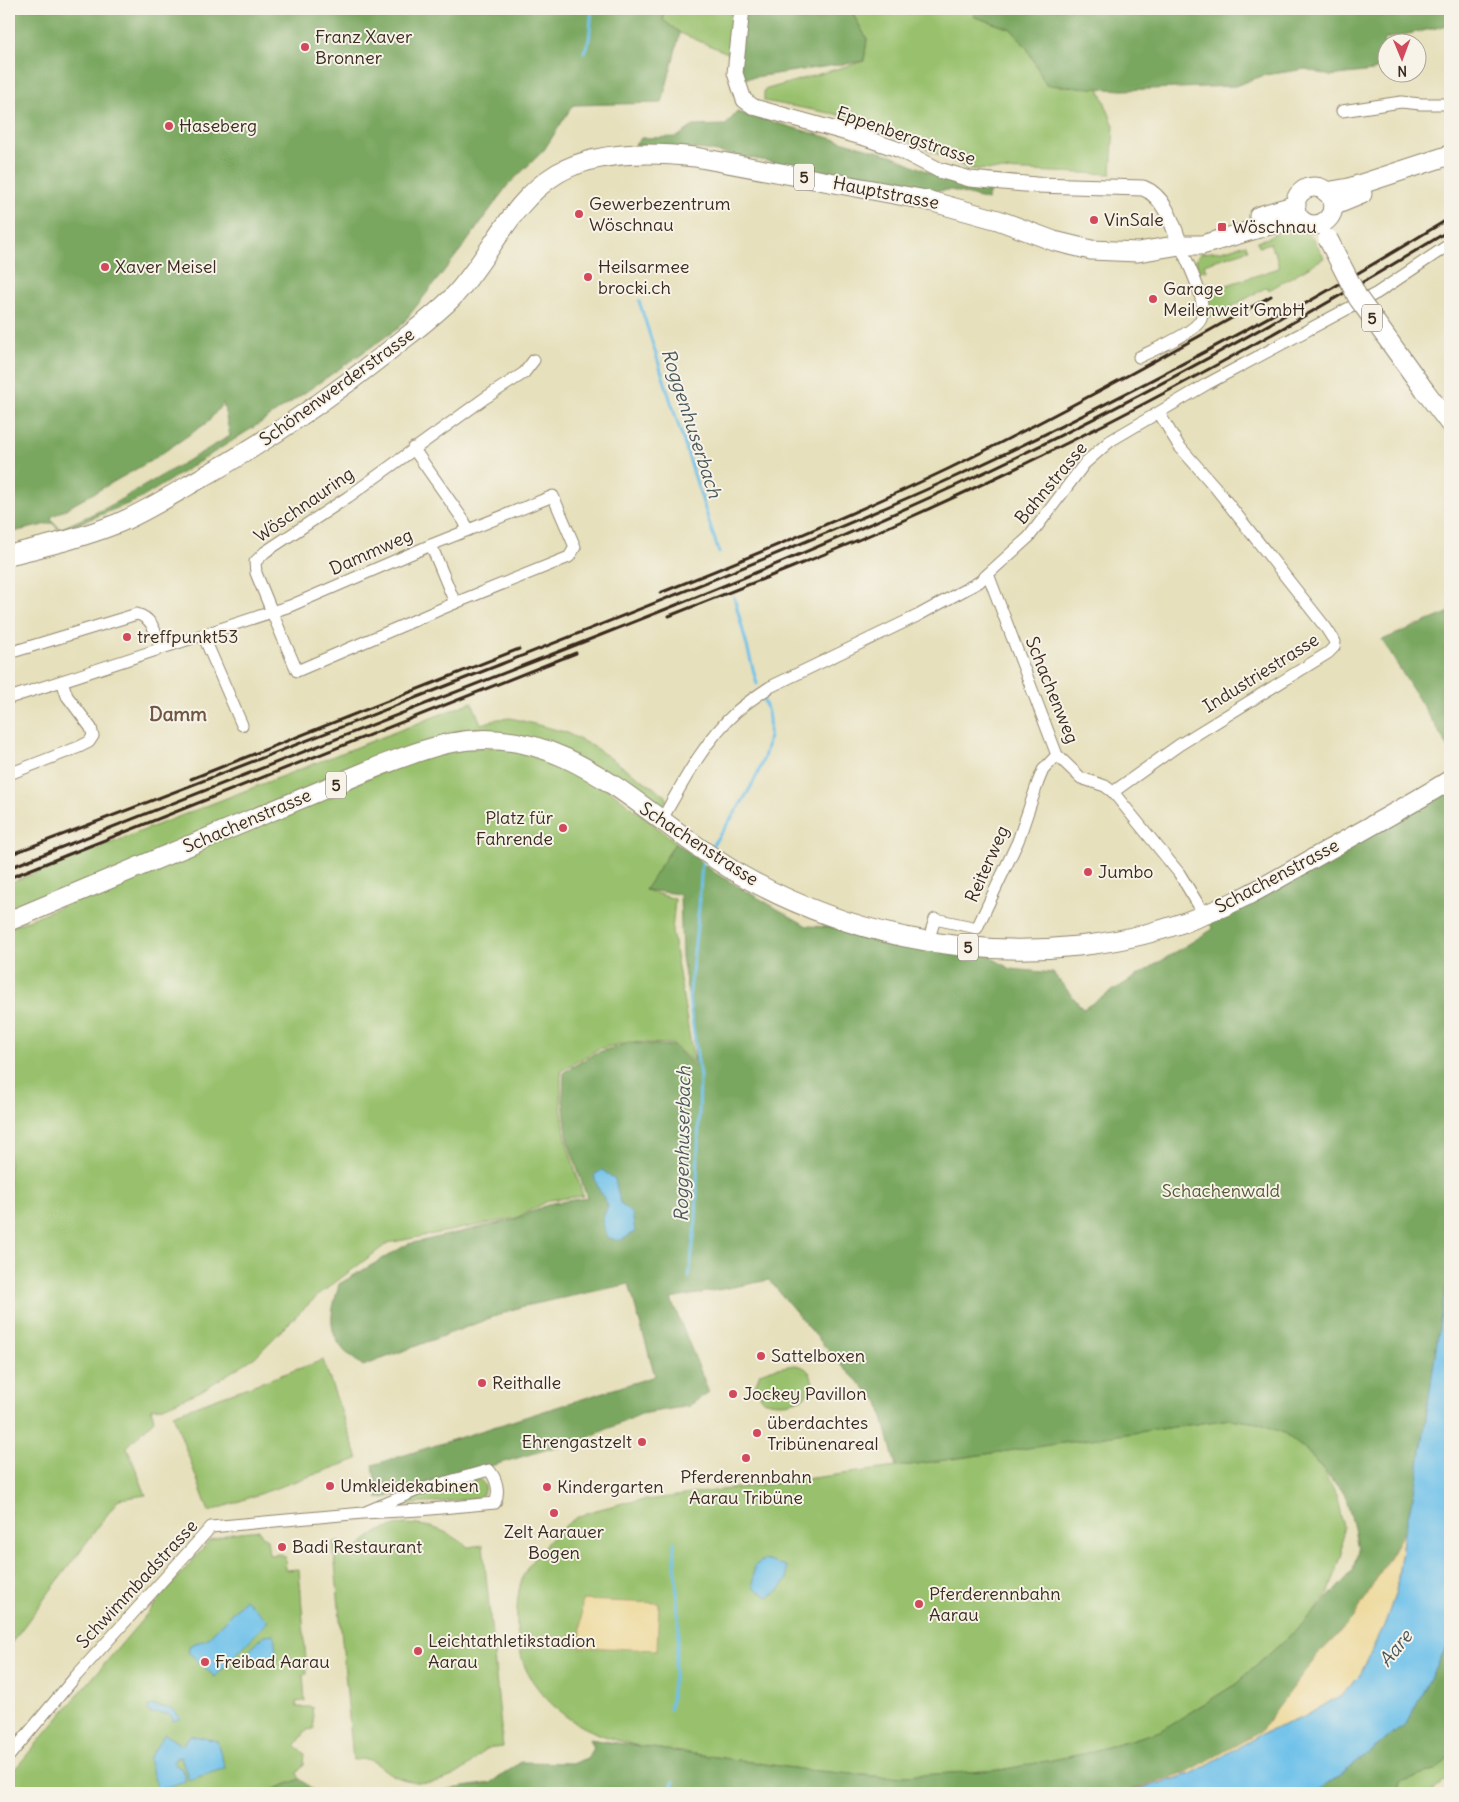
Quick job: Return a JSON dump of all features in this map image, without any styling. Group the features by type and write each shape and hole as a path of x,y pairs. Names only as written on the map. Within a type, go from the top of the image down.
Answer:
{"main road":[{"name":"Hauptstrasse","path":"515,212 528,196 542,184 574,165 599,159 659,154 696,157 926,200 998,220 1054,241 1091,250 1138,252 1180,245 1199,234 1298,212"},
{"path":"1329,199 1349,188 1450,155"},
{"path":"1329,199 1325,231 1311,225 1298,212 1300,194 1305,190 1316,188 1329,199 1349,199 1450,165"},
{"name":"Schönenwerderstrasse","path":"9,555 86,534 118,523 268,440 344,386 451,299 466,282 515,212"},
{"name":"5","path":"1325,231 1358,298 1450,424"},
{"name":"Schachenstrasse","path":"9,921 377,767 449,743 484,739 515,741 557,753 600,776 701,850 740,874 799,904 888,932 928,941 1000,950 1030,950 1079,946 1120,940 1152,932 1204,914 1244,897 1450,780"}],"street":[{"name":"Eppenbergstrasse","path":"742,9 735,73 744,100 754,107 865,138 900,150 939,170 970,179 1036,185 1142,188 1150,191 1157,197 1172,222 1180,245"},
{"path":"1342,111 1401,102 1450,104"},
{"name":"Bahnstrasse","path":"661,820 676,793 714,738 735,713 770,687 917,616 960,593 988,574 1029,537 1085,463 1120,434 1207,384 1377,293 1450,244"},
{"path":"1139,357 1193,328 1201,317 1201,301 1180,245"},
{"name":"Wöschnauring","path":"534,360 524,373 484,398 348,497 266,552 255,562 256,573 297,671 454,603 569,557 575,547 552,496"},
{"name":"Industriestrasse","path":"1113,792 1179,745 1328,653 1335,645 1334,639 1326,628 1215,487 1179,446 1158,413"},
{"path":"413,448 464,521 468,530"},
{"name":"Dammweg","path":"9,698 290,606 431,544 552,496"},
{"path":"431,544 454,603"},
{"name":"Schachenweg","path":"988,574 1057,755 1081,778 1104,786 1113,792"},
{"path":"9,653 137,614 144,616 153,626 161,648"},
{"path":"203,635 242,725"},
{"path":"9,774 79,747 89,742 93,736 91,728 66,696 62,682"},
{"name":"Reiterweg","path":"928,941 935,918 977,928 1018,841 1043,770 1057,755"},
{"path":"1113,792 1179,873 1204,914"},
{"name":"Schwimmbadstrasse","path":"9,1756 76,1676 211,1527 495,1503 497,1498 496,1478 489,1470 418,1490 362,1513"}],"green space":[{"path":"9,9 664,9 663,20 680,33 662,103 573,105 544,150 507,186 466,243 400,327 265,420 140,499 60,531 52,523 9,533","holes":["223,403 230,436 106,508 60,529 50,518 152,460 208,422"]},
{"path":"664,9 737,9 730,54 680,33 663,20"},
{"path":"737,9 853,9 854,16 867,39 864,61 741,79"},
{"path":"853,9 972,9 975,17 1011,29 1027,48 1046,85 1099,88 1114,126 1111,174 969,169 922,147 835,114 764,101 764,90 864,61 867,39 854,16"},
{"path":"972,9 1450,9 1450,25 1418,32 1376,32 1376,69 1373,71 1330,76 1306,69 1265,75 1235,86 1122,90 1046,85 1027,48 1011,29 975,17"},
{"path":"737,112 891,155 955,184 991,189 987,200 951,190 933,191 706,150 635,145 641,138 677,137 693,126 726,125"},
{"path":"1283,229 1300,230 1310,235 1324,258 1269,290 1267,287 1215,316 1207,316 1202,288 1209,282 1212,290 1279,268 1275,251 1273,251 1270,243 1259,247 1257,241 1268,238"},
{"path":"1246,244 1248,250 1204,264 1206,271 1198,270 1200,267 1197,265 1196,259 1201,253 1222,251"},
{"path":"1450,612 1450,750 1382,640"},
{"path":"472,702 481,724 498,719 511,718 565,732 594,747 666,796 667,801 660,808 608,774 467,734 9,915 9,883"},
{"path":"514,747 598,781 676,842 645,890 675,899 672,931 694,1063 672,1044 629,1042 598,1049 561,1071 561,1105 566,1140 583,1196 550,1200 516,1218 388,1243 321,1293 255,1357 201,1391 163,1407 151,1408 154,1420 127,1447 146,1495 119,1499 9,1646 9,928 409,761 452,748"},
{"name":"Schachenwald","path":"1450,780 1450,1266 1441,1314 1417,1480 1404,1532 1353,1619 1317,1656 1260,1732 1191,1771 1122,1793 425,1793 491,1783 521,1762 574,1763 587,1758 593,1748 589,1739 807,1770 886,1777 1001,1770 1083,1754 1160,1731 1236,1684 1304,1623 1353,1571 1358,1549 1345,1495 1307,1451 1284,1433 1258,1423 1230,1419 896,1467 879,1402 838,1362 769,1280 671,1299 709,1392 689,1406 641,1414 587,1438 497,1464 418,1490 378,1499 373,1465 655,1376 629,1284 520,1307 363,1366 342,1348 334,1332 332,1317 339,1284 408,1244 513,1220 552,1203 587,1198 568,1141 563,1100 564,1072 595,1053 629,1043 673,1046 695,1066 693,1025 682,957 680,894 645,890 676,842 715,873 807,926 832,927 915,946 985,954 1011,969 1053,973 1083,1009 1213,929 1204,914"},
{"path":"323,1360 358,1459 209,1512 173,1414"},
{"path":"795,1365 803,1367 811,1375 813,1388 809,1393 790,1402 774,1403 762,1399 755,1386 760,1373"},
{"name":"Pferderennbahn Aarau","path":"1230,1419 1258,1423 1284,1433 1307,1451 1325,1473 1337,1497 1343,1527 1342,1554 1328,1595 1304,1623 1236,1684 1160,1731 1083,1754 1001,1770 886,1777 807,1770 639,1746 606,1737 575,1723 557,1709 539,1690 525,1667 517,1632 517,1604 526,1570 540,1550 552,1538 570,1522 588,1512 623,1503 896,1467"},
{"path":"480,1479 485,1486 483,1494 476,1499 402,1505 440,1489"},
{"name":"Leichtathletikstadion Aarau","path":"405,1524 438,1530 453,1536 468,1547 483,1545 503,1747 485,1749 466,1768 455,1775 431,1782 406,1780 392,1775 371,1761 365,1759 353,1760 333,1542 345,1542 346,1554 352,1556 363,1543 375,1534 388,1528"},
{"name":"Freibad Aarau","path":"259,1530 262,1536 267,1539 269,1555 281,1554 285,1556 286,1570 299,1569 307,1674 303,1675 305,1701 296,1702 297,1707 312,1707 314,1729 307,1730 295,1746 305,1754 304,1764 297,1773 300,1779 265,1793 9,1793 9,1776 210,1540 232,1533"},
{"path":"1450,1640 1450,1756 1435,1771 1400,1782 1399,1793 1316,1793 1406,1724"},
{"path":"1450,1756 1450,1777 1431,1793 1399,1793 1399,1782 1435,1771"},
{"path":"300,1779 317,1793 265,1793"}],"sand":[{"path":"1404,1532 1396,1592 1384,1626 1359,1677 1343,1694 1304,1717 1262,1734 1191,1774 1122,1793 1187,1772 1260,1732 1317,1656 1353,1619"},
{"path":"582,1600 659,1603 657,1650 580,1647"}],"water":[{"path":"602,1170 615,1179 620,1203 632,1214 635,1232 619,1241 607,1237 602,1221 608,1205 598,1188 594,1175"},
{"name":"Aare","path":"1450,1266 1450,1640 1406,1724 1316,1793 1126,1793 1191,1774 1262,1734 1304,1717 1343,1694 1359,1677 1384,1626 1396,1592 1404,1532 1417,1480 1441,1314"},
{"path":"764,1560 786,1566 787,1580 779,1590 768,1597 753,1587 754,1566"},
{"path":"245,1599 268,1621 215,1677 188,1652 190,1645 207,1639"},
{"path":"274,1634 277,1660 256,1662 247,1653 265,1635"},
{"path":"155,1705 172,1709 180,1719 173,1721 172,1717 168,1714 150,1714 148,1707"},
{"path":"165,1734 182,1746 190,1735 217,1741 225,1768 189,1780 181,1757 176,1758 173,1763 182,1769 186,1781 158,1790 148,1759"}],"waterway":[{"name":"Roggenhuserbach","path":"584,52 589,40 592,9"},
{"name":"Roggenhuserbach","path":"639,301 719,553"},
{"name":"Roggenhuserbach","path":"734,597 757,684"},
{"name":"Roggenhuserbach","path":"711,847 745,797 756,778 764,758 769,738 769,719 764,701"},
{"name":"Roggenhuserbach","path":"689,1277 696,1220 700,1077 689,999 702,862"},
{"name":"Roggenhuserbach","path":"670,1709 679,1629 674,1542"},
{"name":"Roggenhuserbach","path":"669,1793 674,1781"}],"railway":[{"path":"9,868 640,619 797,555 953,487 1081,425 1206,360 1450,218"},
{"path":"669,616 792,568 883,529 1051,451 1186,382 1253,345 1450,230"},
{"path":"660,593 806,533 948,469 1111,385 1271,296"},
{"path":"9,855 504,663 840,527 1036,439 1162,375 1287,307"},
{"path":"191,779 519,649"},
{"path":"9,878 576,653"}],"place":[{"name":"Franz Xaver Bronner","path":"305,47"},
{"name":"Haseberg","path":"169,126"},
{"name":"Gewerbezentrum Wöschnau","path":"579,214"},
{"name":"VinSale","path":"1094,220"},
{"name":"Wöschnau","path":"1222,227"},
{"name":"Xaver Meisel","path":"105,267"},
{"name":"Heilsarmee brocki.ch","path":"588,277"},
{"name":"Garage Meilenweit GmbH","path":"1153,299"},
{"name":"treffpunkt53","path":"127,637"},
{"name":"Platz für Fahrende","path":"563,828"},
{"name":"Jumbo","path":"1088,872"},
{"name":"Sattelboxen","path":"761,1356"},
{"name":"Reithalle","path":"482,1383"},
{"name":"Jockey Pavillon","path":"733,1394"},
{"name":"überdachtes Tribünenareal","path":"757,1433"},
{"name":"Ehrengastzelt","path":"642,1442"},
{"name":"Pferderennbahn Aarau Tribüne","path":"746,1458"},
{"name":"Umkleidekabinen","path":"330,1486"},
{"name":"Kindergarten","path":"547,1487"},
{"name":"Zelt Aarauer Bogen","path":"554,1513"},
{"name":"Badi Restaurant","path":"282,1547"},
{"name":"Pferderennbahn Aarau","path":"919,1604"},
{"name":"Leichtathletikstadion Aarau","path":"418,1651"},
{"name":"Freibad Aarau","path":"205,1662"}],"district":[{"name":"Damm","path":"178,714"}]}
